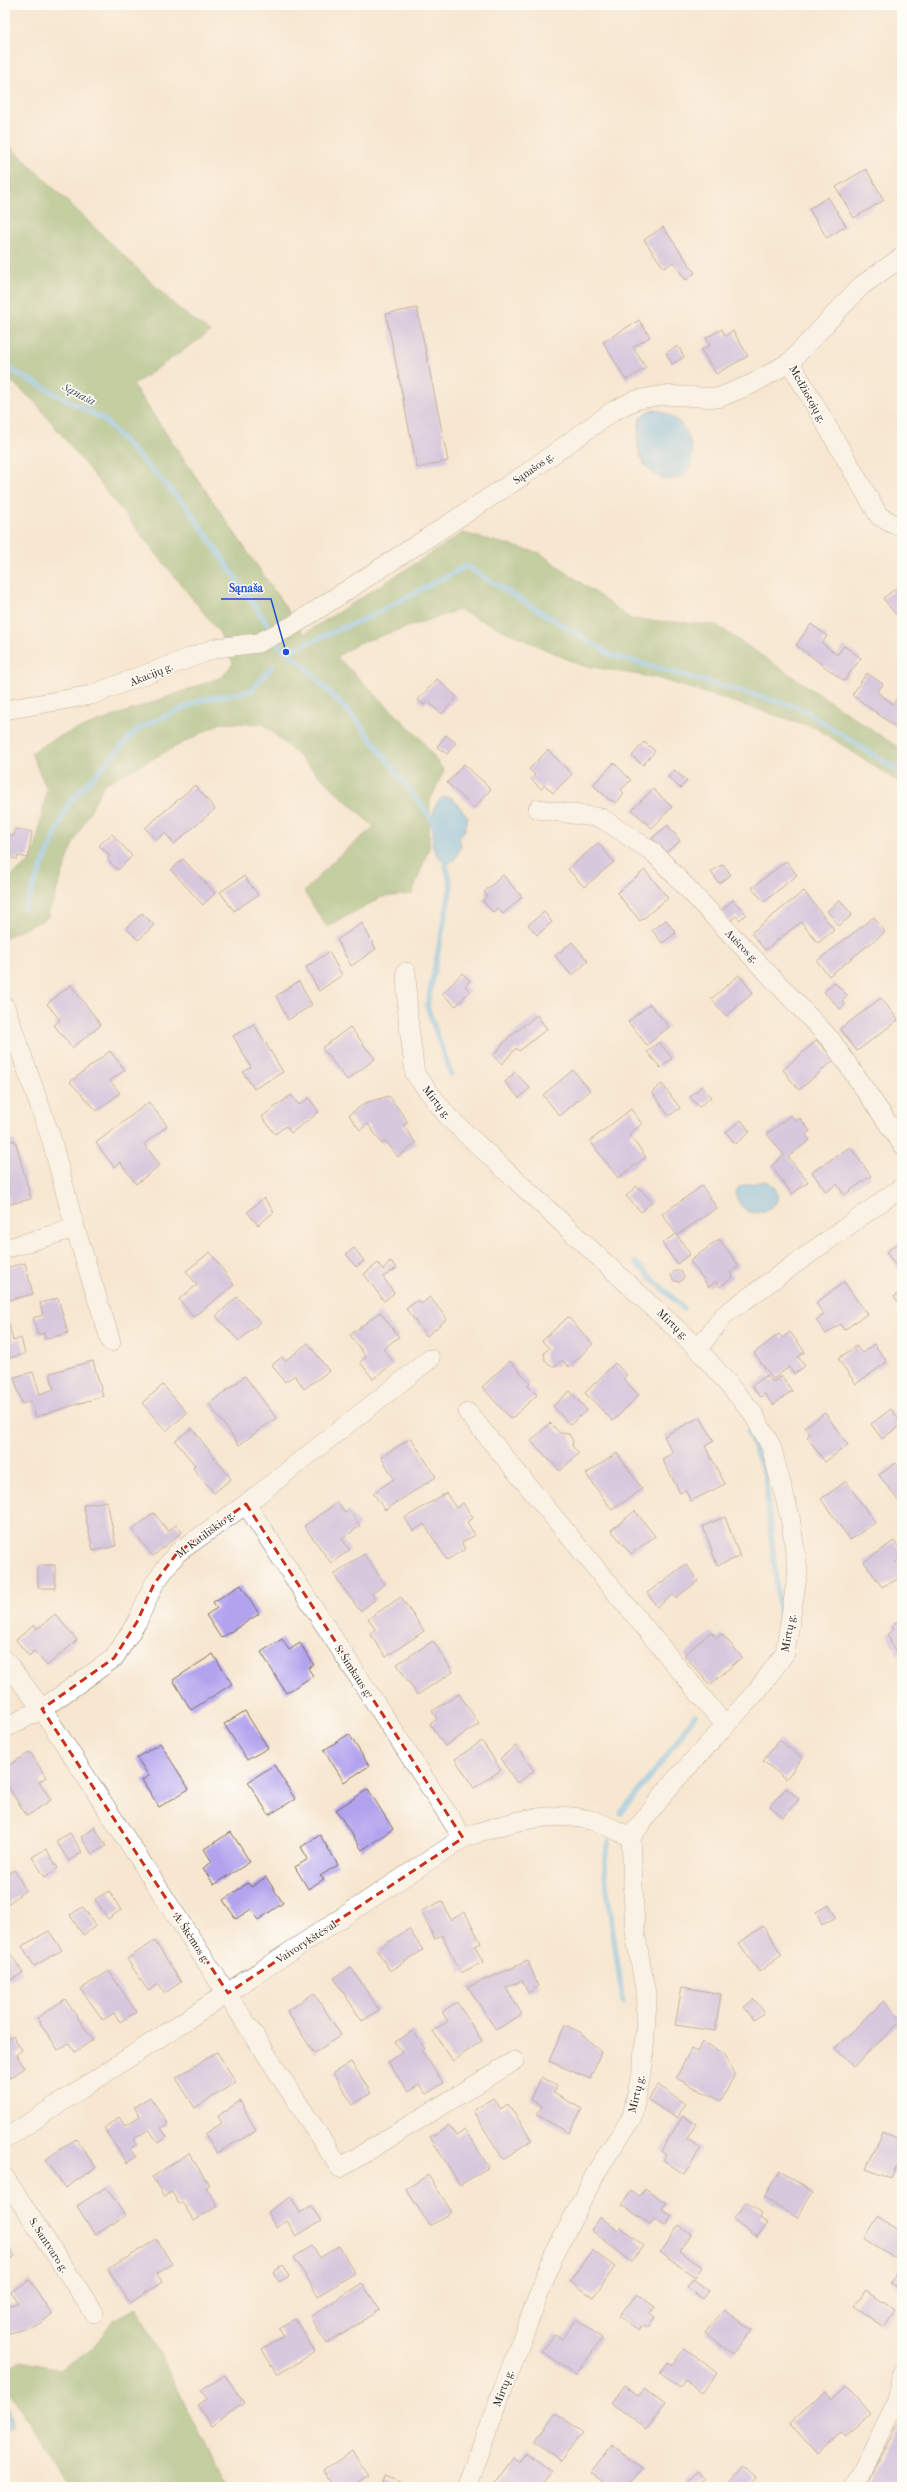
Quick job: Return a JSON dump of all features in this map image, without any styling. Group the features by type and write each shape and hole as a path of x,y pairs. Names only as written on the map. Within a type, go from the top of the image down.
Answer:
{"street":[{"name":"Medžiotojų g.","path":"902,257 861,286 790,362 879,516 893,524 902,525"},
{"name":"Sąnašos g.","path":"292,626 524,475 613,411 635,400 664,395 718,398 752,384 790,362"},
{"name":"Akacijų g.","path":"5,710 91,695 216,648 258,643 292,626"},
{"name":"Aušros g.","path":"538,809 601,818 652,852 831,1040 902,1144"},
{"name":"Mirtų g.","path":"406,972 408,1019 415,1074 449,1118 698,1348 752,1412 771,1446 790,1517 798,1571 786,1653 757,1691 669,1787 631,1837 635,1932 647,2000 643,2065 632,2117 598,2169 553,2256 466,2487"},
{"path":"5,1007 51,1138 75,1228 111,1342"},
{"path":"698,1348 724,1315 902,1188"},
{"path":"5,1249 75,1228"},
{"name":"M. Katiliškio g.","path":"5,1728 42,1708 114,1658 137,1622 154,1584 177,1553 246,1504 430,1359"},
{"path":"468,1413 725,1725"},
{"name":"S. Šimkaus g.","path":"246,1504 463,1838"},
{"path":"5,1660 42,1708"},
{"name":"A. Škėmos g.","path":"42,1708 340,2168 514,2061"},
{"name":"Vaivorykštės al.","path":"5,2139 463,1838 489,1828 528,1818 576,1818 594,1821 631,1837"},
{"name":"S. Santvaro g.","path":"5,2178 94,2313"},
{"path":"854,2487 897,2402 902,2375"}],"highlighted area":[{"path":"246,1504 463,1838 228,1993 42,1709 114,1658 137,1622 154,1584 177,1553"}],"green space":[{"path":"5,141 177,307 210,332 133,385 304,634 463,533 540,553 631,619 716,625 902,750 902,784 816,728 657,678 580,665 459,610 359,643 337,657 420,738 444,771 430,801 429,848 412,894 382,897 327,927 304,892 336,858 374,827 264,724 221,723 104,784 73,844 47,918 5,938 5,881 33,859 47,789 31,753 57,737 222,677 233,663 219,632 35,402 5,376"},
{"path":"136,2308 228,2487 69,2487 5,2384 5,2370 21,2361 61,2369 94,2347 112,2321"}],"water":[{"path":"656,410 671,416 682,425 691,445 692,458 688,471 673,479 666,479 652,472 642,460 638,448 640,418 649,411"},
{"path":"443,797 451,797 468,817 465,830 459,838 461,845 456,858 447,865 437,855 432,843 433,812 436,804"},
{"path":"765,1181 771,1184 775,1189 777,1202 765,1211 752,1212 747,1210 738,1200 735,1192 740,1186"},
{"path":"5,2397 12,2418 12,2427 5,2432"}],"building":[{"path":"866,169 884,200 854,218 836,187"},
{"path":"828,197 846,226 827,238 809,209"},
{"path":"663,227 695,273 686,280 673,262 664,268 644,240"},
{"path":"417,308 448,461 417,468 386,314"},
{"path":"639,320 650,337 633,347 646,368 626,380 603,342"},
{"path":"722,329 725,336 733,331 748,356 716,374 701,350 710,345 706,338"},
{"path":"678,346 684,357 672,364 666,353"},
{"path":"902,584 902,609 895,614 883,598"},
{"path":"811,624 827,636 822,643 837,655 844,646 861,658 844,681 796,645"},
{"path":"867,673 883,684 877,692 893,704 899,695 902,697 900,730 852,695"},
{"path":"437,679 457,697 442,714 427,701 424,705 418,700"},
{"path":"446,735 456,743 447,754 437,747"},
{"path":"644,742 655,751 643,765 632,756"},
{"path":"548,750 572,774 553,793 545,785 541,789 531,779 535,775 529,769"},
{"path":"614,763 631,780 621,790 624,794 616,803 613,800 611,801 593,785"},
{"path":"464,764 491,789 474,808 447,783"},
{"path":"674,770 687,781 680,788 668,777"},
{"path":"195,785 215,809 174,844 165,833 156,840 145,828"},
{"path":"653,789 672,807 652,828 632,810"},
{"path":"668,825 680,841 665,853 652,838"},
{"path":"15,829 32,832 28,858 18,856 17,859 5,857 7,835 14,836"},
{"path":"112,834 132,856 118,870 107,859 110,856 99,845"},
{"path":"598,843 614,862 584,887 568,869"},
{"path":"183,859 215,893 203,905 171,870"},
{"path":"786,861 797,875 764,902 752,888"},
{"path":"723,864 731,875 719,883 711,872"},
{"path":"645,870 668,898 640,921 617,893"},
{"path":"503,875 522,897 503,914 497,908 493,912 482,900 487,896 484,892"},
{"path":"244,876 258,895 234,911 220,892"},
{"path":"804,891 834,930 818,943 801,922 765,950 751,933"},
{"path":"733,900 746,914 740,920 736,916 730,921 721,911"},
{"path":"840,900 852,915 839,926 827,911"},
{"path":"544,912 552,922 537,935 528,925"},
{"path":"142,913 154,925 138,940 126,928"},
{"path":"874,917 885,932 829,976 817,961"},
{"path":"666,920 676,933 662,943 652,930"},
{"path":"362,923 376,949 351,966 337,940"},
{"path":"572,942 588,961 572,976 555,956"},
{"path":"329,952 342,975 319,991 306,967"},
{"path":"462,973 470,981 465,986 470,991 456,1006 442,994"},
{"path":"739,975 753,993 726,1016 711,999"},
{"path":"299,981 312,1005 288,1020 276,996"},
{"path":"834,982 848,996 842,1001 845,1005 840,1009 824,992"},
{"path":"71,985 101,1025 72,1048 54,1025 60,1020 47,1004"},
{"path":"881,998 898,1020 857,1051 840,1029"},
{"path":"650,1004 669,1027 647,1045 628,1022"},
{"path":"537,1015 547,1029 519,1051 516,1048 502,1064 493,1056 508,1038"},
{"path":"254,1024 283,1072 254,1089 243,1072 251,1067 233,1036"},
{"path":"350,1027 375,1059 347,1080 322,1048"},
{"path":"817,1040 834,1060 799,1090 783,1070"},
{"path":"659,1042 672,1058 661,1068 647,1052"},
{"path":"110,1051 125,1070 110,1081 120,1093 97,1111 70,1082"},
{"path":"573,1070 590,1090 560,1116 543,1095"},
{"path":"515,1072 530,1088 519,1098 505,1082"},
{"path":"662,1084 680,1108 669,1116 652,1092"},
{"path":"702,1086 711,1097 699,1107 690,1097"},
{"path":"291,1095 299,1105 309,1098 319,1112 291,1133 286,1126 275,1134 262,1117"},
{"path":"389,1096 408,1122 403,1125 416,1143 398,1157 386,1141 382,1144 368,1124 360,1130 349,1115 365,1103"},
{"path":"149,1102 167,1126 144,1144 160,1165 136,1184 120,1162 114,1167 96,1143"},
{"path":"631,1109 642,1124 629,1134 646,1157 618,1178 590,1141"},
{"path":"791,1115 796,1121 800,1118 810,1131 806,1135 810,1140 788,1157 808,1182 792,1194 771,1166 784,1155 767,1134"},
{"path":"741,1120 750,1132 735,1144 726,1132"},
{"path":"15,1140 31,1199 10,1204 5,1186 5,1143"},
{"path":"850,1147 871,1176 844,1195 837,1184 826,1192 812,1172"},
{"path":"637,1186 652,1202 641,1212 626,1196"},
{"path":"702,1186 717,1208 677,1235 690,1254 677,1264 662,1243 676,1234 662,1214"},
{"path":"264,1198 274,1212 258,1225 247,1212"},
{"path":"719,1239 739,1266 730,1273 733,1277 720,1287 716,1281 709,1287 690,1261"},
{"path":"902,1240 902,1275 886,1252"},
{"path":"354,1248 364,1261 356,1267 346,1254"},
{"path":"210,1252 234,1285 193,1317 179,1299 197,1285 186,1271"},
{"path":"391,1261 397,1268 383,1277 394,1293 384,1301 364,1274 378,1263 383,1270"},
{"path":"25,1263 33,1294 5,1301 5,1268"},
{"path":"675,1271 681,1271 684,1277 680,1282 674,1281 671,1275"},
{"path":"844,1282 867,1314 844,1330 840,1324 826,1334 816,1320 824,1315 816,1303"},
{"path":"902,1291 902,1308 894,1297"},
{"path":"237,1297 260,1322 239,1341 216,1316"},
{"path":"430,1297 447,1319 427,1336 406,1309 418,1300 421,1304"},
{"path":"58,1298 68,1333 45,1339 44,1333 38,1335 33,1318 43,1315 40,1303"},
{"path":"380,1312 399,1337 383,1349 394,1363 373,1379 360,1362 366,1357 350,1335"},
{"path":"568,1317 593,1344 569,1367 562,1360 556,1366 550,1366 545,1360 544,1353 549,1348 542,1341"},
{"path":"5,1324 9,1324 13,1341 21,1338 25,1354 5,1359"},
{"path":"790,1332 805,1352 798,1357 805,1366 794,1374 789,1367 773,1379 754,1353 779,1334 782,1338"},
{"path":"308,1343 329,1371 304,1389 295,1375 285,1382 272,1365 282,1357 285,1361"},
{"path":"874,1344 887,1362 856,1384 838,1359 856,1346 862,1353"},
{"path":"93,1361 103,1396 36,1417 31,1401 22,1404 14,1377 33,1372 40,1394 54,1389 50,1373"},
{"path":"510,1361 530,1383 528,1386 537,1395 511,1419 482,1387"},
{"path":"615,1363 627,1375 623,1379 639,1395 613,1421 585,1393"},
{"path":"767,1375 773,1382 782,1376 792,1391 773,1405 765,1394 760,1397 752,1386"},
{"path":"245,1376 276,1418 239,1445 209,1404"},
{"path":"163,1385 187,1413 166,1431 142,1403"},
{"path":"570,1391 587,1410 570,1425 553,1406"},
{"path":"891,1409 902,1424 882,1439 871,1424"},
{"path":"825,1413 848,1445 825,1462 807,1437 810,1434 805,1427"},
{"path":"700,1417 714,1441 705,1446 725,1484 691,1501 685,1490 680,1493 662,1459 673,1453 664,1436"},
{"path":"550,1423 560,1433 569,1434 573,1441 572,1446 579,1453 560,1471 531,1441"},
{"path":"192,1428 231,1479 214,1493 193,1468 195,1465 175,1441"},
{"path":"411,1438 436,1477 385,1510 373,1493 394,1479 381,1457"},
{"path":"617,1453 642,1489 612,1510 586,1474"},
{"path":"896,1463 902,1471 902,1502 900,1503 879,1475"},
{"path":"846,1481 875,1523 850,1540 821,1499"},
{"path":"446,1493 456,1508 463,1503 473,1518 467,1522 475,1535 462,1543 465,1549 447,1560 424,1524 413,1531 405,1518"},
{"path":"107,1501 116,1546 93,1551 83,1505"},
{"path":"338,1502 345,1513 349,1510 360,1526 342,1539 350,1550 331,1563 304,1526"},
{"path":"635,1511 655,1536 631,1554 611,1530"},
{"path":"154,1513 168,1531 176,1525 182,1532 153,1556 132,1530"},
{"path":"725,1517 740,1557 717,1565 703,1526"},
{"path":"894,1541 902,1553 902,1557 896,1562 902,1571 902,1577 882,1587 864,1562"},
{"path":"364,1554 385,1584 372,1594 376,1599 360,1611 334,1575"},
{"path":"686,1564 698,1581 676,1598 673,1595 657,1607 647,1593"},
{"path":"38,1565 55,1565 55,1588 38,1588"},
{"path":"241,1585 259,1614 221,1638 206,1615 217,1608 213,1602"},
{"path":"401,1597 424,1631 386,1657 370,1634 376,1630 368,1619"},
{"path":"55,1614 77,1640 47,1666 34,1651 29,1656 16,1640 34,1625 37,1629"},
{"path":"902,1620 902,1654 897,1656 887,1634 894,1630 892,1625"},
{"path":"711,1632 717,1638 722,1634 742,1657 710,1685 684,1655"},
{"path":"282,1639 289,1650 300,1643 314,1665 308,1668 313,1676 286,1693 261,1652"},
{"path":"433,1641 453,1672 417,1695 397,1664"},
{"path":"213,1654 232,1684 191,1710 173,1680"},
{"path":"459,1694 479,1724 445,1746 430,1724 437,1719 432,1711"},
{"path":"245,1711 268,1748 247,1760 224,1724"},
{"path":"349,1734 369,1766 344,1782 324,1750"},
{"path":"779,1740 802,1758 786,1779 763,1761"},
{"path":"482,1741 501,1770 474,1788 455,1759"},
{"path":"160,1743 189,1789 159,1807 142,1780 149,1776 137,1758"},
{"path":"516,1746 534,1771 517,1783 500,1758"},
{"path":"30,1752 46,1777 39,1782 51,1800 27,1816 5,1782 5,1768"},
{"path":"274,1765 295,1799 269,1815 248,1782"},
{"path":"786,1788 799,1799 783,1817 770,1806"},
{"path":"368,1789 393,1829 362,1850 336,1810"},
{"path":"95,1828 106,1846 92,1854 81,1837"},
{"path":"231,1832 250,1862 214,1885 203,1868 212,1862 204,1849"},
{"path":"70,1833 82,1852 69,1861 56,1841"},
{"path":"320,1835 338,1865 320,1876 324,1879 308,1889 295,1867 308,1859 301,1847"},
{"path":"46,1849 58,1868 45,1877 32,1857"},
{"path":"14,1870 26,1890 5,1906 5,1876"},
{"path":"266,1877 283,1903 258,1920 251,1909 236,1919 223,1900 248,1883 251,1887"},
{"path":"109,1891 121,1910 108,1919 95,1899"},
{"path":"442,1901 451,1920 465,1912 481,1943 475,1946 483,1962 461,1973 442,1935 435,1939 421,1911"},
{"path":"829,1905 836,1917 822,1925 816,1912"},
{"path":"83,1907 96,1926 83,1935 70,1915"},
{"path":"763,1926 782,1955 759,1972 739,1943"},
{"path":"409,1929 423,1950 390,1971 377,1950"},
{"path":"49,1931 62,1950 34,1966 22,1946"},
{"path":"155,1941 181,1982 165,1993 159,1984 148,1991 127,1959"},
{"path":"10,1953 23,1973 9,1981 5,1974 5,1956"},
{"path":"528,1961 538,1986 528,1993 522,1980 506,1988 522,2014 496,2030 468,1987"},
{"path":"351,1967 379,2010 362,2021 334,1978"},
{"path":"109,1971 136,2012 120,2022 114,2013 103,2020 81,1989"},
{"path":"682,1987 721,1994 715,2031 675,2025"},
{"path":"314,1993 341,2035 314,2053 287,2011"},
{"path":"65,1999 93,2040 75,2052 69,2043 58,2050 37,2018"},
{"path":"754,1999 764,2012 754,2020 744,2007"},
{"path":"884,2001 902,2020 853,2067 835,2048"},
{"path":"457,2002 482,2041 453,2061 433,2031 448,2021 442,2012"},
{"path":"565,2025 580,2032 601,2052 590,2079 549,2061"},
{"path":"413,2031 425,2049 422,2051 443,2083 426,2094 419,2085 408,2092 388,2062 402,2052 395,2042"},
{"path":"13,2036 22,2050 16,2055 25,2068 5,2081 5,2042"},
{"path":"702,2042 724,2053 735,2074 721,2101 676,2078 691,2049 697,2052"},
{"path":"217,2052 236,2082 195,2108 176,2078"},
{"path":"351,2062 371,2093 353,2105 333,2073"},
{"path":"542,2077 557,2086 553,2093 582,2109 569,2133 537,2115 542,2106 530,2099"},
{"path":"658,2085 685,2103 676,2118 648,2100"},
{"path":"150,2097 168,2124 161,2128 167,2137 158,2143 149,2129 134,2139 137,2144 130,2149 136,2157 127,2163 104,2128 119,2117 125,2126 140,2116 134,2107"},
{"path":"493,2098 500,2109 508,2104 532,2140 503,2159 473,2111"},
{"path":"240,2101 256,2131 217,2153 205,2134 222,2123 218,2116"},
{"path":"683,2116 696,2124 687,2139 701,2148 684,2174 663,2160 666,2155 661,2151"},
{"path":"449,2125 456,2136 465,2130 489,2167 460,2185 430,2137"},
{"path":"882,2131 902,2140 902,2155 892,2179 866,2169"},
{"path":"76,2139 96,2168 65,2188 46,2159"},
{"path":"189,2153 209,2185 206,2187 218,2206 194,2221 182,2202 179,2204 172,2192 164,2196 152,2177"},
{"path":"780,2171 813,2192 797,2218 764,2197"},
{"path":"428,2175 452,2212 430,2226 406,2189"},
{"path":"106,2187 125,2216 95,2235 77,2206"},
{"path":"645,2188 666,2203 662,2209 672,2216 666,2226 655,2218 650,2224 622,2205 631,2191 639,2196"},
{"path":"291,2197 300,2213 311,2206 321,2221 296,2236 287,2221 276,2228 267,2212"},
{"path":"746,2202 762,2214 760,2218 767,2223 757,2237 733,2219"},
{"path":"601,2217 618,2231 621,2227 644,2246 632,2262 591,2230"},
{"path":"878,2217 902,2233 902,2244 893,2257 864,2238"},
{"path":"679,2225 691,2234 679,2251 702,2267 695,2277 660,2252"},
{"path":"157,2240 172,2264 157,2274 162,2282 130,2303 108,2269"},
{"path":"5,2242 15,2256 5,2263"},
{"path":"312,2246 320,2258 339,2246 355,2273 318,2296 294,2257"},
{"path":"592,2250 615,2267 593,2297 570,2281"},
{"path":"282,2266 289,2276 279,2282 273,2272"},
{"path":"902,2266 902,2291 891,2283"},
{"path":"693,2279 709,2291 703,2299 687,2287"},
{"path":"30,2280 52,2315 34,2327 5,2334 5,2306 18,2303 11,2292"},
{"path":"362,2283 380,2310 327,2344 310,2317"},
{"path":"866,2290 895,2310 884,2327 854,2307"},
{"path":"637,2294 655,2307 650,2314 655,2318 647,2328 642,2325 638,2331 619,2316"},
{"path":"724,2309 752,2330 733,2354 705,2333"},
{"path":"295,2319 315,2352 277,2375 262,2349 284,2336 279,2328"},
{"path":"576,2319 602,2338 576,2375 542,2351 555,2334 562,2339"},
{"path":"685,2348 717,2373 702,2393 685,2380 679,2388 660,2373 668,2362 672,2365"},
{"path":"225,2375 244,2403 211,2426 198,2405 207,2399 201,2391"},
{"path":"625,2385 639,2396 644,2389 665,2405 646,2429 612,2403"},
{"path":"847,2386 871,2414 846,2436 842,2432 817,2454 790,2423 826,2391 832,2399"},
{"path":"557,2413 582,2433 560,2461 535,2441"},
{"path":"902,2420 902,2487 865,2487"},
{"path":"612,2445 642,2468 627,2487 610,2487 591,2473"},
{"path":"352,2451 368,2475 351,2487 334,2487 323,2471"},
{"path":"526,2452 552,2472 541,2487 493,2487 514,2458 519,2462"},
{"path":"744,2467 756,2478 748,2487 726,2487"},
{"path":"699,2470 705,2478 694,2487 690,2487 685,2482"},
{"path":"384,2476 414,2487 381,2487"}],"waterway":[{"name":"Sąnaša","path":"5,363 15,372 103,419 188,508 267,624"},
{"path":"286,652 369,617 466,566 611,655 800,708 902,773"},
{"path":"278,644 303,665 358,722 431,818 433,825"},
{"path":"24,909 69,803 138,729 201,700 251,691 273,666"},
{"path":"444,858 451,886 427,1006 451,1074"},
{"path":"636,1263 683,1308"},
{"path":"748,1432 765,1475 781,1628"},
{"path":"621,1813 665,1758 695,1715"},
{"path":"609,1841 605,1859 605,1876 623,2002"}],"place":[{"name":"Sąnaša","path":"286,652"}]}
